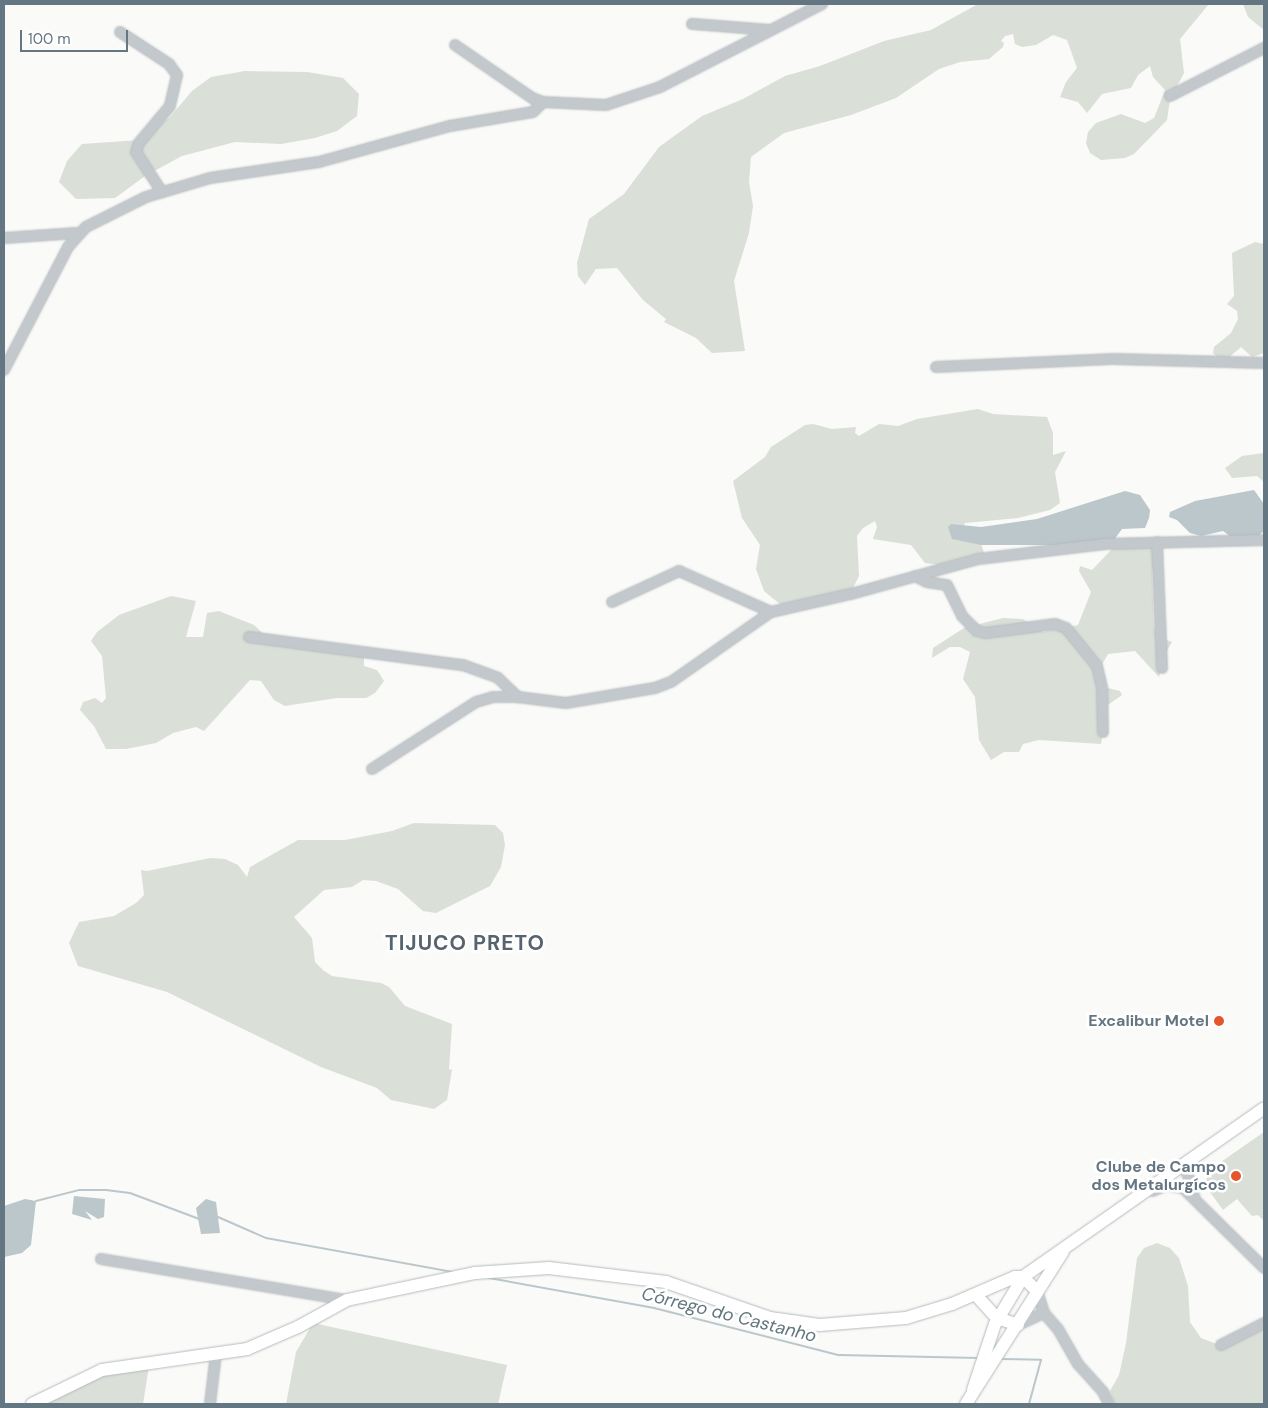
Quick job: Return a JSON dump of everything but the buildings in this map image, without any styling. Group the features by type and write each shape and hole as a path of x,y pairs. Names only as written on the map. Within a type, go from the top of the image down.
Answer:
{"main road":[{"path":"32,1404 102,1370 118,1365 216,1354 264,1343 347,1300 476,1274 549,1268 666,1282 737,1304 770,1318 820,1325 906,1318 1023,1277 1139,1198 1264,1108"},
{"path":"973,1390 1018,1325 1049,1271 1070,1245"},
{"path":"1023,1277 1038,1291"},
{"path":"966,1404 973,1390 997,1318 1023,1277"},
{"path":"976,1295 997,1318 1018,1325"}],"street":[{"path":"455,45 518,89 543,102 606,104 654,90 822,4"},
{"path":"692,24 768,30"},
{"path":"120,32 169,64 177,75 170,106 136,152 162,192"},
{"path":"1170,96 1264,48"},
{"path":"4,238 77,233 162,192 210,178 319,162 450,126 511,118 533,112 543,102"},
{"path":"4,370 43,291 77,233"},
{"path":"936,367 1115,359 1264,362"},
{"path":"372,769 476,702 493,697 518,697 566,703 655,688 671,682 771,612 978,559 1105,544 1264,540"},
{"path":"1157,542 1162,668"},
{"path":"612,602 678,571 771,612"},
{"path":"915,576 949,586 962,616 977,631 986,633 1054,624 1066,628 1097,666 1102,688 1103,732"},
{"path":"249,637 463,665 498,678 518,697"},
{"path":"1185,1165 1195,1200"},
{"path":"1139,1198 1157,1189 1176,1185 1195,1200 1264,1268"},
{"path":"100,1259 347,1300"},
{"path":"1038,1291 1044,1313 1058,1329 1078,1364 1104,1392 1109,1404"},
{"path":"1018,1325 1044,1313"},
{"path":"1221,1345 1264,1323"},
{"path":"210,1404 216,1354"}],"shaded area":[{"path":"978,4 1209,4 1180,39 1184,73 1170,100 1167,120 1134,154 1125,158 1101,160 1090,153 1086,143 1088,132 1096,123 1121,114 1145,123 1154,118 1165,90 1153,77 1150,66 1138,75 1131,88 1102,94 1087,113 1078,102 1060,97 1066,82 1077,68 1067,40 1053,35 1036,45 1022,47 1015,44 1013,34 1005,36 1001,41 1004,43 1003,47 989,59 960,62 939,69 896,98 851,115 784,133 751,157 749,182 753,206 749,233 734,281 745,351 712,353 696,338 664,322 666,319 643,300 617,268 596,269 585,285 578,276 577,263 589,219 624,194 659,147 702,116 743,99 785,76 820,66 884,41 931,30"},
{"path":"1243,4 1264,4 1264,30 1248,17"},
{"path":"245,71 307,72 343,78 359,94 357,116 337,131 315,138 281,144 235,142 182,156 145,176 115,198 76,199 59,182 67,161 82,144 140,140 170,117 192,91 211,77"},
{"path":"1255,242 1264,244 1264,353 1252,357 1241,347 1226,360 1218,358 1213,353 1214,347 1231,333 1238,319 1237,311 1227,304 1234,296 1232,253"},
{"path":"978,409 993,414 1047,417 1053,433 1053,455 1066,451 1055,472 1060,503 1050,510 1018,518 965,523 963,529 981,544 984,553 946,566 925,563 911,545 873,539 877,527 875,521 863,528 857,536 859,576 853,588 847,592 781,605 764,591 756,569 760,545 742,518 733,481 765,457 771,447 805,425 813,424 832,429 856,427 855,433 859,436 879,424 898,426 917,419"},
{"path":"1264,453 1264,482 1257,476 1232,478 1225,468 1242,456"},
{"path":"1254,490 1264,504 1264,531 1254,539 1234,539 1223,531 1201,536 1190,533 1177,520 1169,517 1170,512 1195,501"},
{"path":"1125,491 1140,495 1150,510 1149,518 1145,528 1122,529 1114,540 1061,545 981,545 952,539 948,527 951,524 981,527 1037,519"},
{"path":"1156,545 1152,572 1154,628 1158,637 1172,642 1166,652 1159,677 1135,651 1108,654 1101,666 1099,681 1108,688 1120,691 1122,695 1108,705 1101,744 1039,740 1023,744 1019,752 1004,752 991,760 979,740 975,697 963,679 970,652 960,647 950,647 932,658 933,648 964,628 1003,618 1023,619 1043,632 1078,625 1091,592 1079,571 1080,566 1092,570 1113,548"},
{"path":"171,596 196,601 186,637 203,637 207,613 219,611 254,625 270,640 364,657 364,666 377,670 384,681 375,693 366,698 337,698 285,706 274,700 261,681 250,680 204,731 196,727 173,733 156,743 126,749 106,749 94,726 80,710 83,702 95,698 102,703 106,698 102,656 91,641 97,632 119,615"},
{"path":"414,823 495,825 503,833 505,845 501,867 490,886 436,913 423,911 398,889 376,881 363,880 352,887 324,890 294,917 312,938 315,962 323,970 332,976 381,983 389,987 405,1006 452,1024 449,1070 452,1069 447,1100 434,1109 391,1100 377,1088 321,1067 167,992 78,966 69,943 79,922 114,916 136,903 144,895 141,870 147,871 210,858 225,859 238,865 247,877 250,867 298,840 345,840 392,831"},
{"name":"Clube de Campo dos Metalurgícos","path":"1264,1132 1264,1221 1258,1215 1252,1216 1237,1199 1223,1210 1210,1192 1206,1182 1208,1171"},
{"path":"74,1196 105,1199 104,1217 98,1219 85,1211 92,1220 72,1214"},
{"path":"25,1199 36,1201 31,1245 22,1253 4,1257 4,1206"},
{"path":"206,1199 216,1202 220,1233 201,1234 196,1208"},
{"path":"1157,1243 1170,1248 1179,1258 1188,1286 1190,1322 1201,1338 1224,1347 1264,1326 1264,1404 1115,1404 1110,1391 1119,1375 1126,1343 1137,1258 1144,1248"},
{"path":"313,1323 507,1365 498,1404 286,1404 296,1352"},
{"path":"149,1366 143,1404 42,1404 90,1378"}],"waterway":[{"name":"Córrego do Castanho","path":"36,1201 79,1190 106,1190 130,1193 199,1219"},
{"name":"Córrego do Castanho","path":"218,1217 266,1238 454,1272"},
{"name":"Córrego do Castanho","path":"489,1278 654,1308 839,1355 978,1358"},
{"name":"Córrego do Castanho","path":"1002,1359 1041,1360 1029,1404"}],"place":[{"name":"Excalibur Motel","path":"1219,1021"},
{"name":"Clube de Campo dos Metalurgícos","path":"1236,1176"}],"district":[{"name":"TIJUCO PRETO","path":"465,943"}]}
